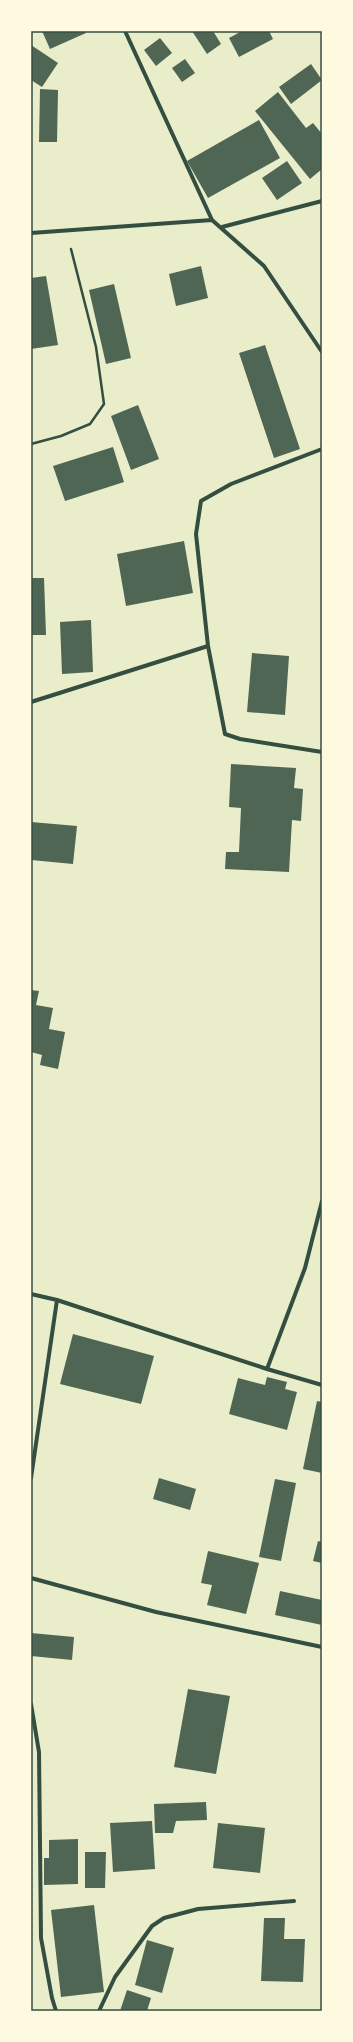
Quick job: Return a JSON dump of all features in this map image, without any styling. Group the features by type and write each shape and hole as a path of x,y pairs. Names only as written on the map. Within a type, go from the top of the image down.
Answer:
{"street":[{"path":"125,31 212,220 222,227 264,266 322,352"},
{"path":"222,227 322,201"},
{"path":"31,233 212,220"},
{"path":"322,449 231,484 201,501 196,534 208,646 225,734 240,739 322,752"},
{"path":"31,702 208,646"},
{"path":"268,1369 305,1268 322,1201"},
{"path":"31,1294 57,1300 268,1369 322,1385"},
{"path":"31,1478 57,1300"},
{"path":"31,1578 156,1612 322,1647"},
{"path":"31,1704 39,1752 41,1938 56,2011"},
{"path":"100,2011 115,1977 152,1926 164,1918 198,1909 294,1901"}],"path":[{"path":"31,444 61,436 90,424 104,404 96,347 67,231"}],"building":[{"path":"42,31 85,31 86,33 50,49"},
{"path":"192,31 213,31 221,44 207,54"},
{"path":"242,31 269,31 273,39 239,57 229,38"},
{"path":"160,38 172,53 156,66 144,50"},
{"path":"31,45 58,63 42,87 31,80"},
{"path":"185,59 195,73 182,82 172,68"},
{"path":"311,64 322,80 291,104 279,87"},
{"path":"40,89 58,90 57,142 39,142"},
{"path":"278,92 306,128 313,123 322,134 322,169 310,179 255,111"},
{"path":"259,120 280,158 208,198 187,161"},
{"path":"287,161 302,183 277,200 262,178"},
{"path":"201,266 208,298 176,306 169,274"},
{"path":"46,276 58,345 31,349 31,278"},
{"path":"114,284 131,358 106,364 89,290"},
{"path":"265,345 300,449 274,458 239,353"},
{"path":"138,405 159,459 131,470 111,416"},
{"path":"113,447 124,482 65,501 53,466"},
{"path":"184,541 193,593 126,606 117,554"},
{"path":"31,578 44,578 46,635 31,635"},
{"path":"91,620 93,672 62,674 60,622"},
{"path":"252,653 289,656 285,715 247,712"},
{"path":"231,764 296,768 294,788 303,789 301,821 292,820 289,872 225,869 226,852 239,852 241,808 229,807"},
{"path":"31,822 77,826 73,864 31,860"},
{"path":"31,990 39,991 36,1005 53,1008 49,1029 65,1032 58,1069 40,1065 42,1055 31,1052"},
{"path":"73,1334 154,1356 141,1404 60,1384"},
{"path":"267,1377 287,1382 285,1389 297,1392 287,1430 229,1414 238,1378 265,1385"},
{"path":"317,1401 322,1402 322,1473 303,1469"},
{"path":"159,1478 196,1489 190,1510 153,1499"},
{"path":"275,1479 296,1483 281,1561 259,1557"},
{"path":"318,1541 322,1542 322,1563 313,1561"},
{"path":"208,1551 259,1563 246,1614 207,1605 212,1585 201,1583"},
{"path":"280,1591 322,1600 322,1625 275,1615"},
{"path":"31,1633 74,1637 72,1660 31,1656"},
{"path":"188,1689 230,1696 216,1774 174,1767"},
{"path":"206,1802 207,1820 176,1821 173,1833 155,1833 154,1804"},
{"path":"152,1821 155,1869 113,1872 110,1823"},
{"path":"218,1823 265,1828 260,1873 213,1868"},
{"path":"78,1839 78,1884 44,1885 44,1858 49,1858 49,1840"},
{"path":"85,1852 106,1852 105,1888 85,1888"},
{"path":"94,1905 104,1992 61,1997 51,1910"},
{"path":"264,1918 285,1918 284,1939 305,1939 303,1982 261,1981"},
{"path":"147,1940 174,1948 162,1993 135,1985"},
{"path":"127,1990 151,1998 147,2011 120,2011"}]}
